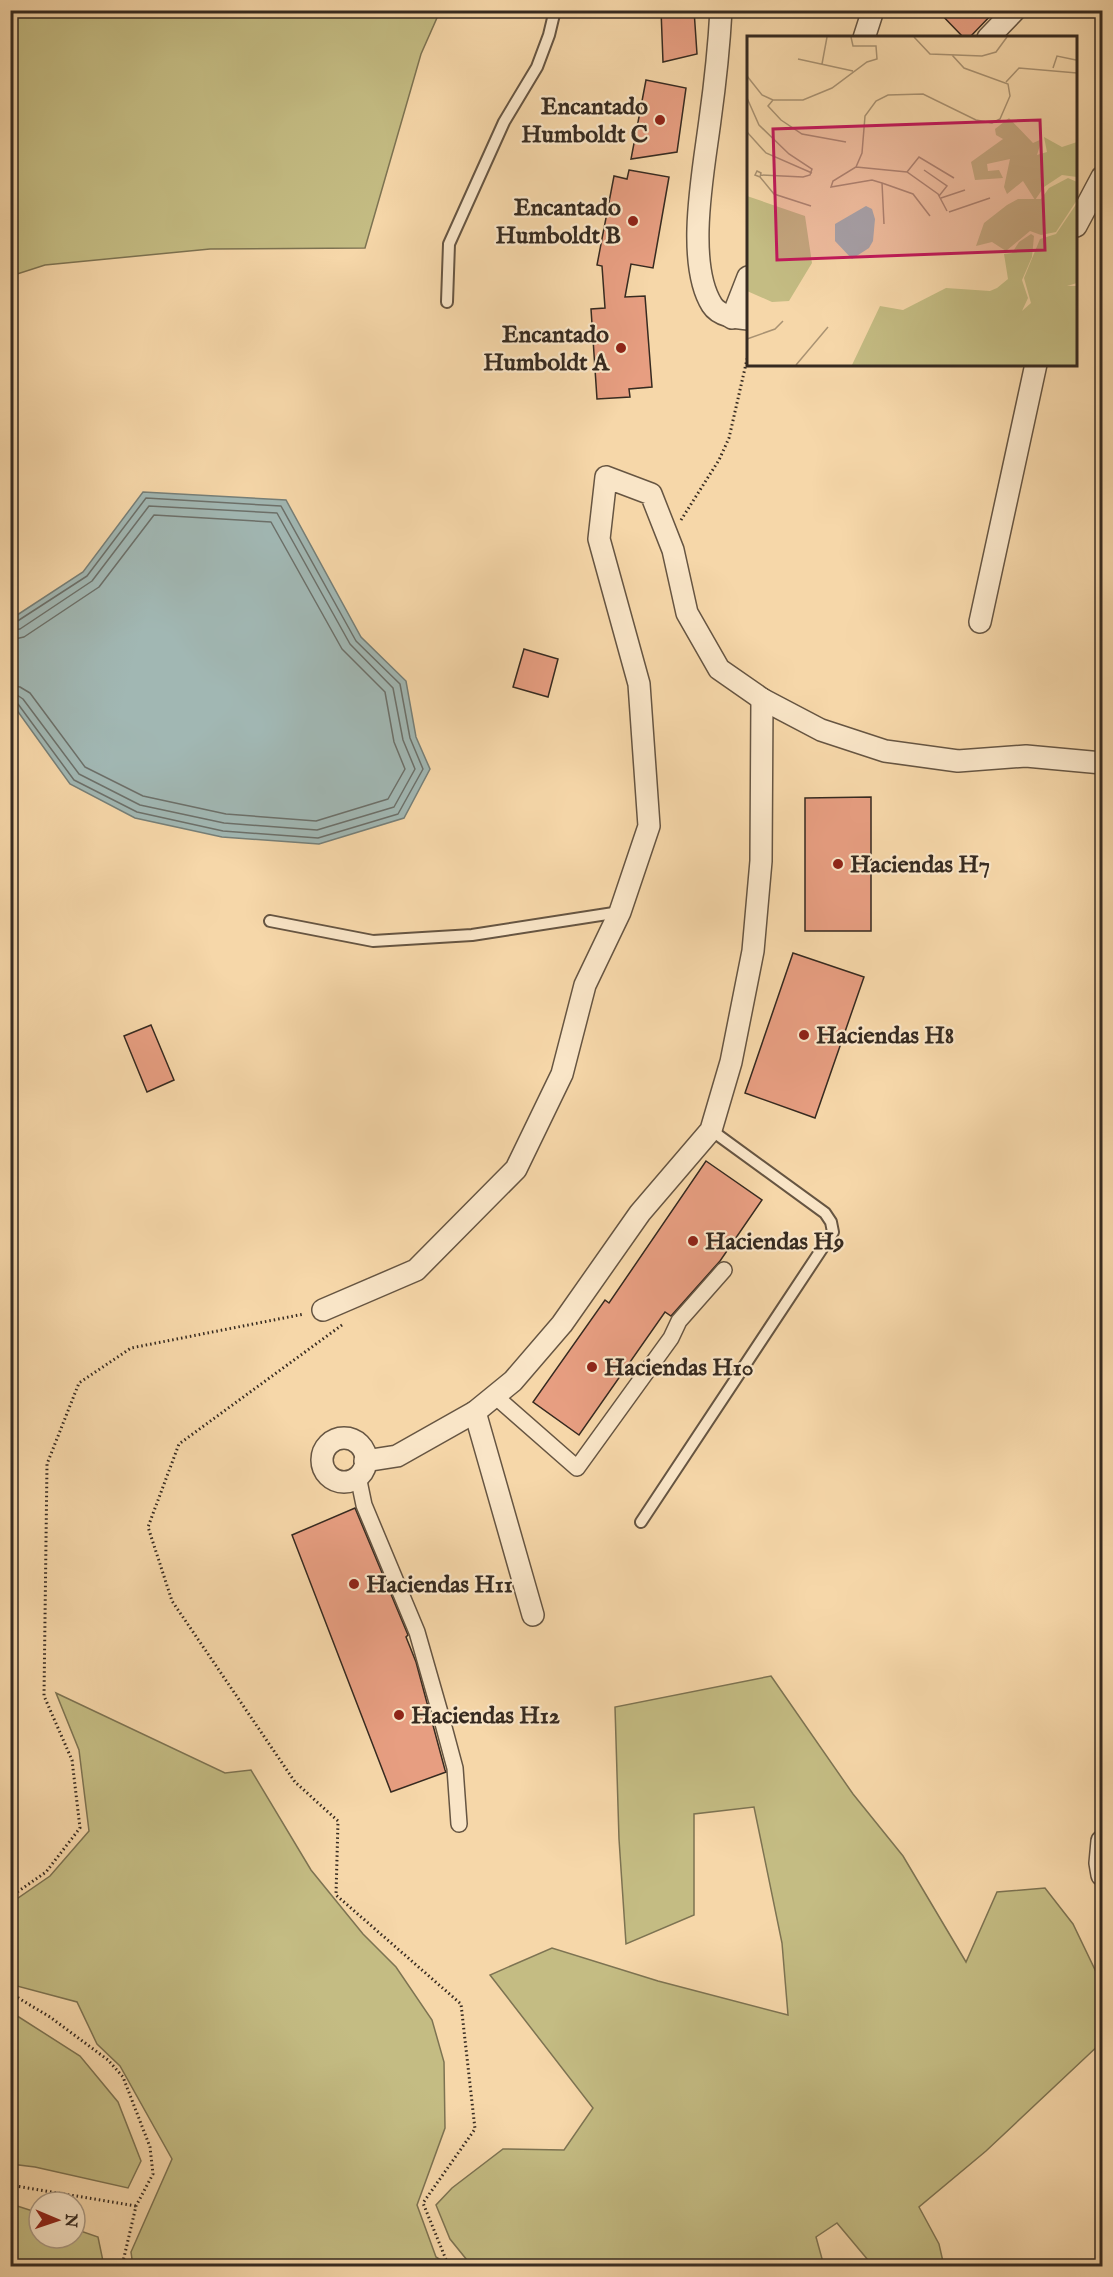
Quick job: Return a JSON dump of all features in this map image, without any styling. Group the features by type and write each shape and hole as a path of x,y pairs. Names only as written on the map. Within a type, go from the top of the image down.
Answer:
{"street":[{"path":"721,10 710,120 702,168 697,240 703,283 712,307 740,318 747,282"},
{"path":"865,36 873,10"},
{"path":"990,36 1015,10"},
{"path":"1077,224 1102,177"},
{"path":"980,622 1036,366"},
{"path":"323,1310 416,1270 516,1169 562,1074 585,985 620,912 649,826 639,684 599,539 606,477 651,494 673,550 687,613 719,669 762,699 821,730 885,751 958,761 1026,756 1102,763"},
{"path":"459,1824 455,1768 441,1716 417,1632 364,1504 362,1468 397,1456 475,1412 513,1381 562,1324 640,1213 711,1130 731,1062 753,951 761,861 762,699"},
{"path":"495,1396 578,1468 670,1338 679,1321 724,1270"},
{"path":"475,1412 533,1615"},
{"path":"1102,1841 1100,1863 1102,1875"}],"lane":[{"path":"447,302 449,244 504,122 537,67 555,10"},
{"path":"270,921 373,940 472,935 620,912"},
{"path":"641,1522 833,1232 831,1222 825,1214 711,1130"}],"path":[{"path":"673,550 680,522 729,438 747,359"},
{"path":"10,1897 46,1872 81,1828 72,1760 44,1696 47,1464 79,1383 131,1348 323,1310"},
{"path":"350,1319 179,1444 148,1527 172,1601 295,1782 338,1821 336,1895 462,2004 475,2129 423,2204 447,2262 461,2266"},
{"path":"10,1993 50,2017 108,2060 123,2077 150,2147 153,2174 136,2206 122,2266"},
{"path":"10,2185 136,2206"}],"shaded area":[{"path":"11,10 440,11 421,54 365,248 210,249 45,265 11,276"},
{"path":"771,1676 853,1794 903,1856 966,1962 997,1892 1045,1888 1073,1924 1102,1981 1102,2042 986,2151 919,2207 939,2244 944,2266 873,2266 837,2223 816,2237 824,2266 490,2266 467,2260 450,2239 436,2205 452,2188 503,2149 564,2150 593,2108 490,1975 552,1948 658,1981 788,2015 782,1943 754,1807 694,1814 694,1915 626,1944 619,1839 615,1707"},
{"path":"56,1693 225,1773 251,1770 311,1870 363,1934 396,1967 432,2020 444,2062 445,2128 417,2205 436,2257 450,2266 133,2266 131,2252 172,2159 120,2066 97,2044 77,2002 13,1985 11,1974 11,1903 50,1876 89,1831 79,1750"},
{"path":"11,2012 80,2056 118,2102 141,2161 128,2188 35,2167 11,2164"},
{"path":"11,2204 27,2209 27,2250 87,2250 87,2233 98,2237 104,2266 11,2266"}],"water":[{"path":"143,492 286,500 361,637 406,681 416,737 430,769 404,818 319,844 222,837 135,818 70,784 11,702 11,619 83,572"}],"building":[{"path":"661,10 694,10 697,54 663,62"},
{"path":"937,10 996,10 971,36 962,36"},
{"name":"Encantado Humboldt C","path":"646,80 686,88 677,152 631,159"},
{"path":"629,170 669,177 653,268 631,264 625,297 645,296 652,387 629,389 630,397 597,399 591,309 605,308 602,266 597,265 614,176 627,179"},
{"path":"524,649 558,659 548,697 513,687"},
{"name":"Haciendas H7","path":"871,797 871,931 805,931 805,798"},
{"name":"Haciendas H8","path":"793,953 864,977 815,1118 745,1093"},
{"path":"151,1025 174,1080 147,1092 124,1036"},
{"path":"706,1161 762,1200 720,1261 671,1316 665,1312 579,1435 533,1402 605,1300 609,1303"},
{"path":"355,1508 408,1635 406,1637 416,1662 446,1772 391,1792 292,1535"}],"place":[{"name":"Encantado Humboldt C","path":"660,120"},
{"name":"Encantado Humboldt B","path":"633,221"},
{"name":"Encantado Humboldt A","path":"621,348"},
{"name":"Haciendas H7","path":"838,864"},
{"name":"Haciendas H8","path":"804,1035"},
{"name":"Haciendas H9","path":"693,1241"},
{"name":"Haciendas H10","path":"592,1367"},
{"name":"Haciendas H11","path":"354,1584"},
{"name":"Haciendas H12","path":"399,1715"}]}
